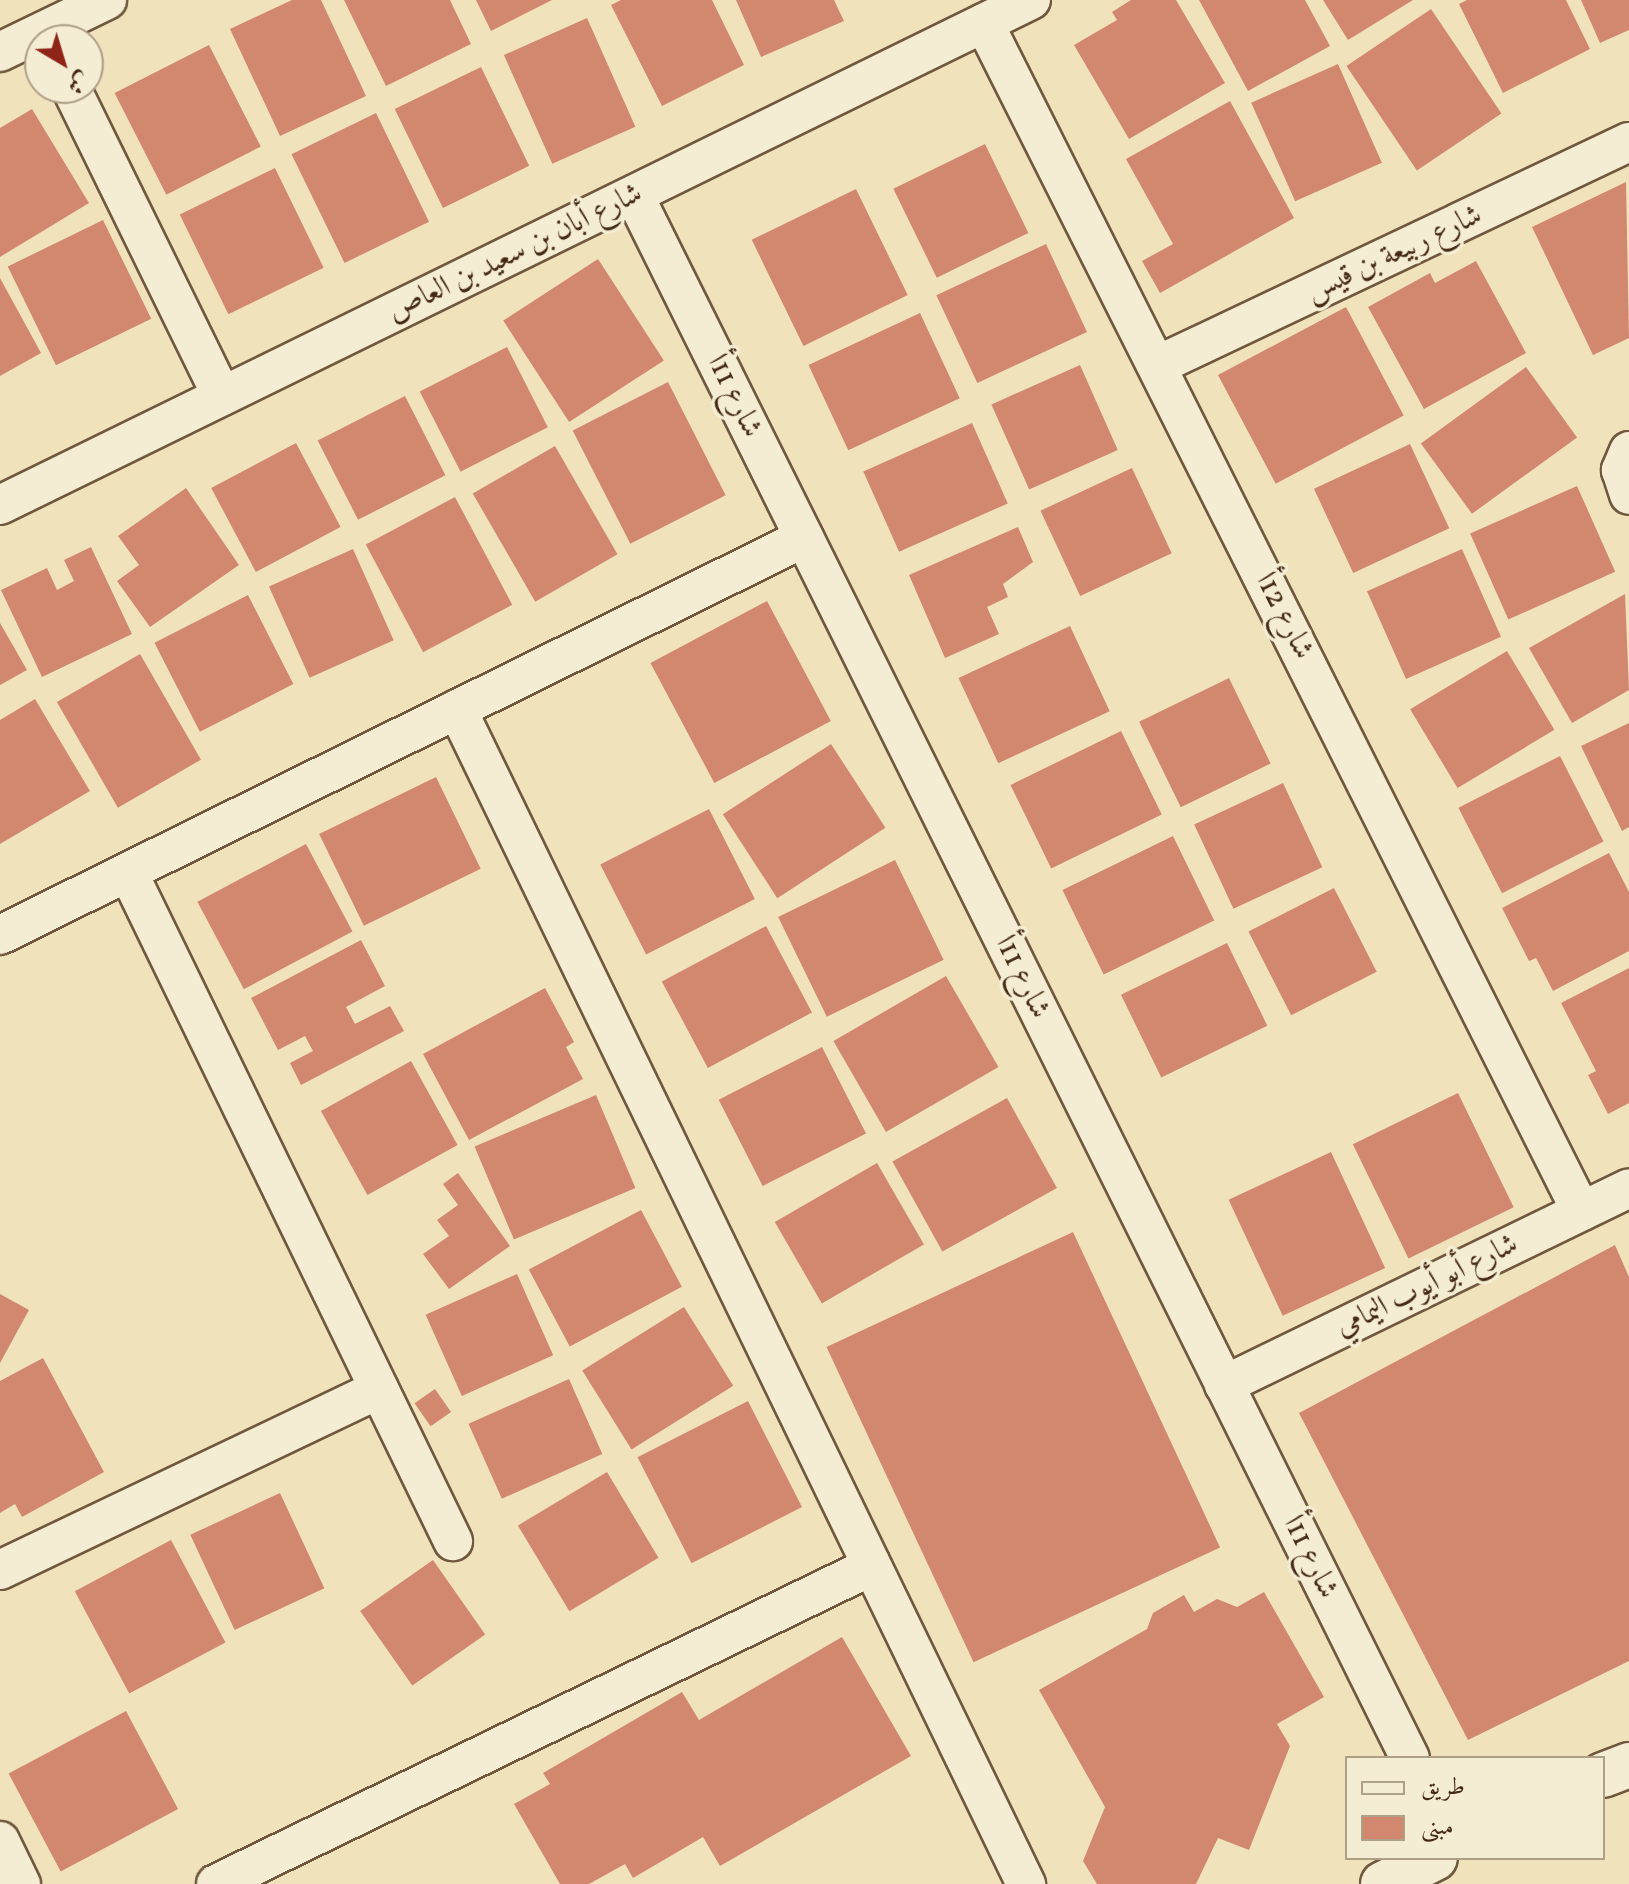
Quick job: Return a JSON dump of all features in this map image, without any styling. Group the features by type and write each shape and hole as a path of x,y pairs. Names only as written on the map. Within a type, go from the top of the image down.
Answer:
{"street":[{"path":"66,24 107,0"},
{"name":"شارع أبان بن سعيد بن العاص","path":"0,505 1031,0"},
{"name":"شارع 12أ","path":"984,23 1581,1211"},
{"path":"0,52 24,43"},
{"path":"79,104 222,396"},
{"name":"شارع ربيعة بن قيس","path":"1158,365 1629,142"},
{"name":"شارع 11أ","path":"634,195 1409,1756"},
{"path":"0,935 804,538"},
{"path":"457,709 1026,1884"},
{"path":"128,872 453,1541"},
{"name":"شارع أبو أيوب اليمامي","path":"1224,1385 1629,1188"},
{"path":"0,1570 379,1389"},
{"path":"216,1884 872,1566"},
{"path":"0,1841 21,1884"},
{"path":"1383,1884 1431,1860"}],"building":[{"path":"292,0 321,0 366,96 280,136 230,29"},
{"path":"344,0 450,0 471,44 386,86"},
{"path":"476,0 552,0 491,31"},
{"path":"621,0 712,0 744,65 662,106 611,5"},
{"path":"736,0 834,0 844,21 761,57"},
{"path":"1131,0 1176,0 1225,83 1129,139 1074,45 1117,20 1112,12"},
{"path":"1199,0 1305,0 1330,46 1248,91"},
{"path":"1323,0 1413,0 1348,40"},
{"path":"1467,0 1566,0 1590,49 1503,93 1459,4"},
{"path":"1581,0 1629,0 1629,30 1600,43"},
{"path":"1431,9 1501,113 1417,170 1346,66"},
{"path":"587,18 635,127 552,164 504,55"},
{"path":"209,45 261,147 166,195 115,93"},
{"path":"1338,64 1382,163 1295,201 1251,103"},
{"path":"481,67 529,166 443,208 395,109"},
{"path":"1230,101 1294,218 1160,293 1142,261 1173,244 1126,159"},
{"path":"32,109 89,203 0,257 0,128"},
{"path":"376,113 429,222 345,263 292,154"},
{"path":"985,144 1028,233 937,278 893,189"},
{"path":"275,168 324,268 228,314 180,214"},
{"path":"1626,182 1629,338 1593,355 1532,227"},
{"path":"856,189 908,295 803,346 752,240"},
{"path":"103,220 151,319 56,365 8,266"},
{"path":"1046,244 1087,332 977,383 936,295"},
{"path":"598,259 664,360 569,422 503,321"},
{"path":"1476,261 1526,353 1424,409 1368,307 1430,273 1435,283"},
{"path":"0,278 41,353 0,376"},
{"path":"1346,307 1404,416 1276,484 1218,375"},
{"path":"920,313 960,398 848,450 809,365"},
{"path":"507,347 548,427 461,472 420,391"},
{"path":"1080,365 1118,450 1029,489 991,404"},
{"path":"1526,367 1577,437 1472,514 1421,443"},
{"path":"668,382 726,495 630,544 573,431"},
{"path":"405,396 445,475 358,520 318,440"},
{"path":"972,423 1008,503 899,552 863,471"},
{"path":"296,443 341,527 256,572 211,488"},
{"path":"1410,444 1449,528 1353,573 1314,489"},
{"path":"555,446 618,554 535,602 473,494"},
{"path":"1132,468 1172,553 1080,596 1040,511"},
{"path":"1577,486 1615,572 1508,619 1470,534"},
{"path":"186,488 239,565 150,627 117,581 139,565 118,536"},
{"path":"455,497 512,605 423,652 366,544"},
{"path":"1018,527 1033,562 1003,584 1008,597 987,607 999,634 945,658 909,575"},
{"path":"91,547 132,634 42,677 1,590 47,568 57,590 74,581 64,560"},
{"path":"353,549 394,640 310,678 269,586"},
{"path":"1462,549 1501,637 1406,679 1367,591"},
{"path":"1625,594 1629,690 1572,723 1529,648"},
{"path":"248,595 293,684 200,732 154,643"},
{"path":"767,601 831,721 714,783 650,663"},
{"path":"0,623 27,670 0,685"},
{"path":"1070,626 1110,711 998,763 959,678"},
{"path":"1507,651 1554,730 1458,788 1410,709"},
{"path":"140,654 201,760 118,808 57,702"},
{"path":"1229,678 1271,763 1181,807 1139,722"},
{"path":"35,699 90,791 0,844 0,720"},
{"path":"1629,723 1629,827 1622,831 1581,746"},
{"path":"1121,731 1162,815 1051,869 1010,785"},
{"path":"831,744 885,828 777,898 723,814"},
{"path":"1560,756 1604,842 1502,893 1458,808"},
{"path":"436,777 481,869 364,926 319,834"},
{"path":"1283,783 1322,867 1233,909 1194,824"},
{"path":"709,809 755,899 646,954 600,864"},
{"path":"1173,836 1214,920 1104,974 1062,890"},
{"path":"306,844 352,931 244,989 197,902"},
{"path":"1609,853 1629,892 1629,951 1553,991 1536,958 1529,961 1502,908"},
{"path":"895,860 944,960 827,1017 778,917"},
{"path":"1334,888 1377,972 1291,1015 1248,932"},
{"path":"766,926 812,1013 708,1068 662,981"},
{"path":"361,940 385,986 346,1007 355,1024 390,1006 404,1031 301,1085 290,1063 313,1051 305,1036 278,1050 251,998"},
{"path":"1227,943 1267,1026 1161,1077 1121,995"},
{"path":"1629,968 1629,1103 1608,1114 1588,1075 1596,1071 1561,1003"},
{"path":"946,976 998,1067 886,1132 833,1041"},
{"path":"545,988 574,1042 566,1047 583,1079 469,1140 423,1054"},
{"path":"822,1047 866,1133 763,1186 719,1100"},
{"path":"411,1061 458,1145 367,1195 321,1111"},
{"path":"1458,1093 1514,1207 1409,1258 1353,1144"},
{"path":"596,1095 635,1188 514,1240 474,1147"},
{"path":"1007,1098 1057,1188 942,1252 892,1162"},
{"path":"1331,1152 1385,1268 1283,1316 1229,1200"},
{"path":"877,1163 924,1244 822,1303 775,1222"},
{"path":"458,1173 510,1246 449,1289 423,1254 449,1236 437,1220 458,1205 443,1184"},
{"path":"641,1210 682,1287 570,1346 529,1270"},
{"path":"1073,1232 1220,1547 974,1662 826,1347"},
{"path":"1615,1245 1629,1277 1629,1661 1468,1740 1299,1413"},
{"path":"517,1274 553,1355 462,1396 426,1315"},
{"path":"0,1294 29,1310 0,1363"},
{"path":"684,1307 733,1386 632,1449 582,1371"},
{"path":"43,1358 104,1472 22,1517 15,1504 0,1513 0,1381"},
{"path":"569,1379 602,1454 502,1499 469,1424"},
{"path":"435,1389 451,1412 431,1426 415,1403"},
{"path":"748,1401 802,1507 692,1563 638,1457"},
{"path":"607,1472 659,1558 569,1611 518,1526"},
{"path":"280,1493 324,1588 235,1630 190,1535"},
{"path":"171,1540 225,1642 129,1694 75,1591"},
{"path":"433,1560 485,1635 412,1686 360,1611"},
{"path":"1264,1592 1324,1697 1277,1724 1290,1746 1249,1850 1218,1838 1196,1884 1097,1884 1083,1861 1105,1807 1039,1690 1147,1629 1153,1613 1184,1595 1194,1612 1217,1599 1237,1607"},
{"path":"842,1637 911,1756 720,1866 703,1837 633,1878 625,1864 589,1884 560,1884 514,1804 550,1784 543,1773 682,1692 699,1720"},
{"path":"126,1711 178,1809 61,1871 9,1773"}]}
